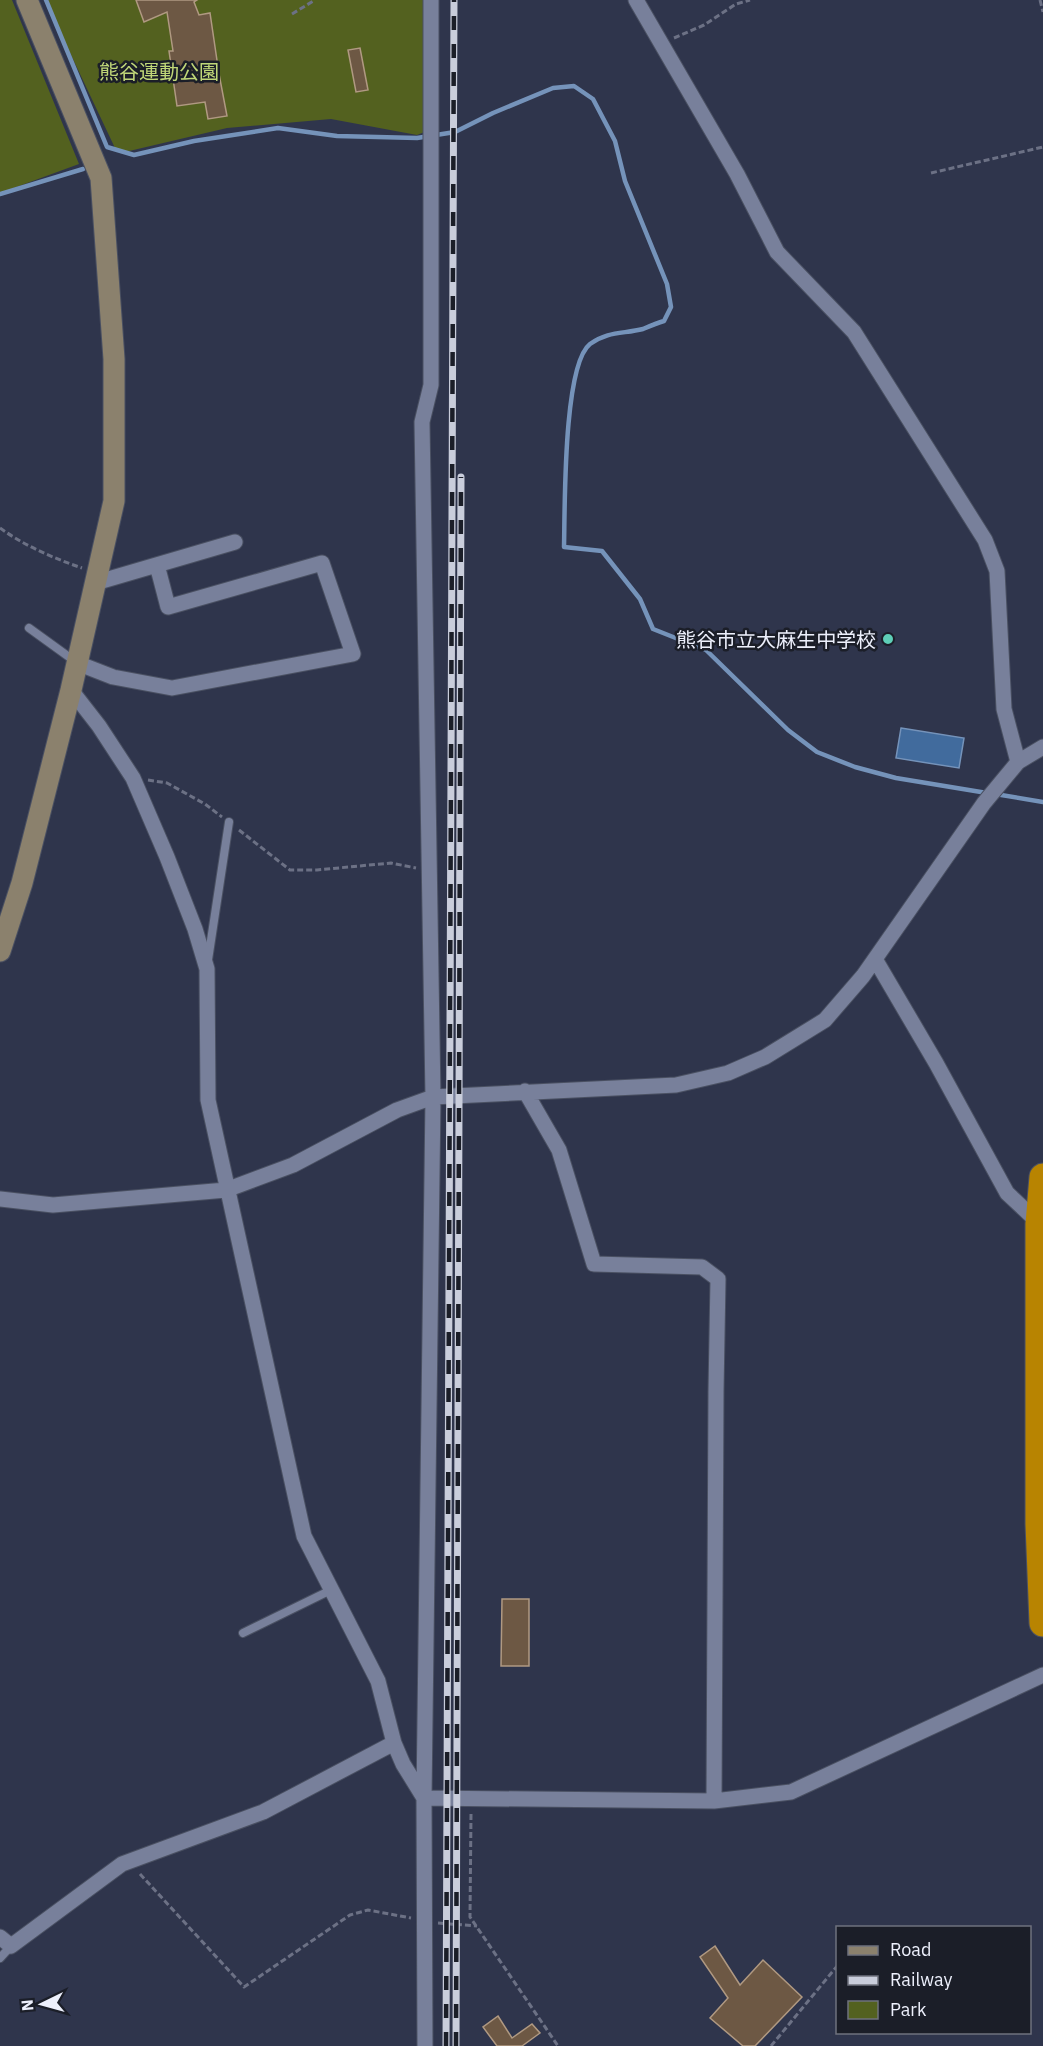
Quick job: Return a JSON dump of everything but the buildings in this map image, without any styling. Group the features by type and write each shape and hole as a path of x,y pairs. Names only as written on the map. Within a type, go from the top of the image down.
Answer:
{"highway":[{"path":"1043,1177 1039,1524 1043,1623"}],"street":[{"path":"0,951 22,883 71,690 114,501 114,359 101,178 27,0"},
{"path":"425,2046 424,1798 433,1097 422,422 431,385 430,0"},
{"path":"636,0 737,174 777,252 854,332 985,540 997,571 1004,709 1018,762"},
{"path":"96,578 156,565 235,542"},
{"path":"77,663 113,676 172,688 353,654 322,563 168,606 156,565"},
{"path":"71,690 99,726 133,778 188,909 207,969 208,1100 304,1536 378,1681 394,1743 403,1764 424,1798"},
{"path":"0,1199 53,1205 226,1190 292,1165 397,1110 433,1097 525,1091 623,1089 676,1084 728,1073 765,1057 825,1020 863,976 984,803 1018,762 1043,747"},
{"path":"875,959 936,1063 1007,1193 1041,1224"},
{"path":"525,1091 559,1150 594,1264 702,1267 718,1279 714,1801"},
{"path":"424,1798 714,1801 791,1792 1043,1675"},
{"path":"5,1941 122,1864 263,1812 394,1743"}],"lane":[{"path":"29,628 77,663"},
{"path":"207,969 229,822"},
{"path":"243,1633 331,1590"},
{"path":"0,1958 5,1941"}],"path":[{"path":"292,14 315,0"},
{"path":"662,44 704,25 736,4 750,0"},
{"path":"1040,0 1043,12"},
{"path":"931,173 1043,147"},
{"path":"0,528 16,539 96,578"},
{"path":"133,778 167,783 205,804 290,870 317,870 391,863 429,871"},
{"path":"471,1799 470,1917 558,2046"},
{"path":"128,1862 244,1987 350,1915 368,1910 425,1921 477,1926"},
{"path":"771,2046 836,1966"}],"green space":[{"name":"熊谷運動公園","path":"0,0 12,0 79,164 0,193"},
{"name":"熊谷運動公園","path":"45,0 427,0 427,131 417,135 331,119 227,128 125,152 115,148"}],"water":[{"path":"901,728 964,738 959,768 896,758"}],"waterway":[{"path":"46,0 107,147 134,155 194,141 278,128 337,136 417,138 455,132 553,88 574,86 593,99 615,141 625,181 667,284 671,307 664,321 643,329 603,337 590,344 581,357 570,408 567,440 564,547 602,551 640,599 653,629 706,650 788,730 817,752 855,767 896,778 987,793"},
{"path":"0,194 83,169"},
{"path":"995,794 1043,802"}],"railway":[{"path":"446,2046 454,0"},
{"path":"456,2046 461,477"}],"place":[{"name":"熊谷市立大麻生中学校","path":"888,639"}]}
